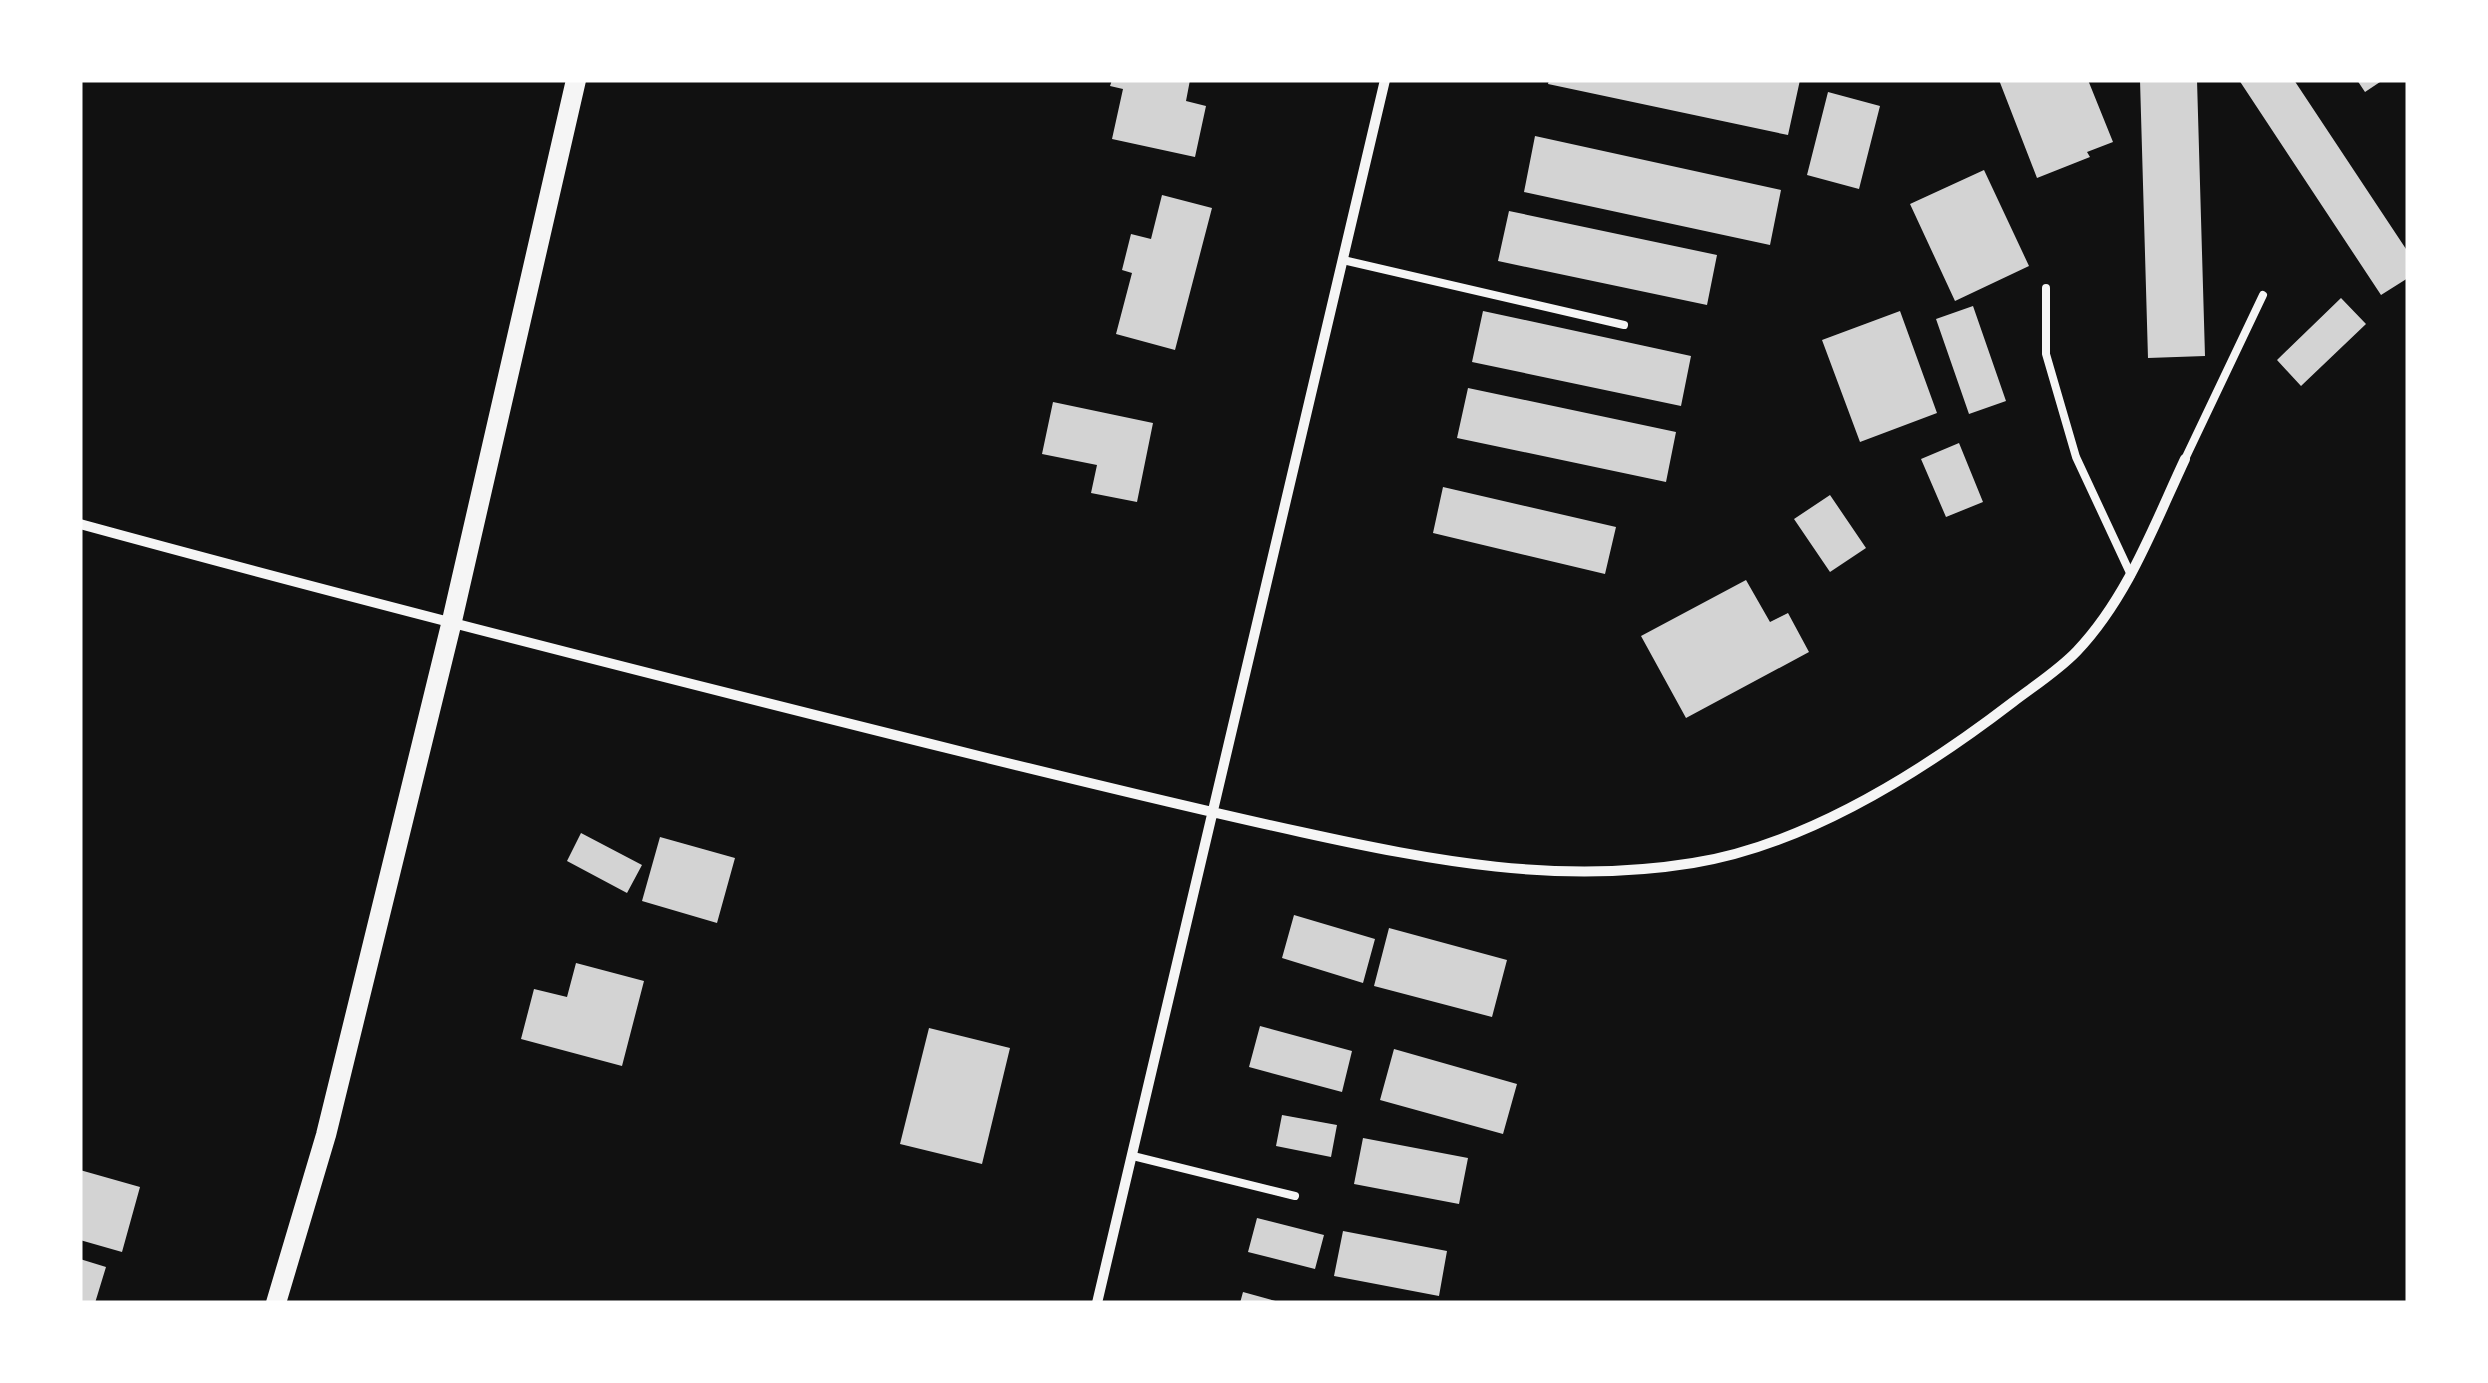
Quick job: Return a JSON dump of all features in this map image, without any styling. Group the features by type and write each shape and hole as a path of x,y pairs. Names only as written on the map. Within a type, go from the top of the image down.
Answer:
{"main road":[{"path":"276,1303 326,1135 576,80"}],"street":[{"path":"1098,1303 1385,80"},
{"path":"80,524 450,624 1214,814 1432,861 1508,870 1608,874 1699,862 1798,832 1881,791 1968,736 2076,653 2124,590 2184,459"}],"lane":[{"path":"1343,260 1624,325"},
{"path":"2046,288 2046,354 2076,457 2131,575"},
{"path":"2184,459 2264,295"},
{"path":"1132,1156 1295,1196"}],"building":[{"path":"1112,80 1190,80 1186,101 1206,106 1195,157 1112,139 1123,89 1110,86"},
{"path":"1549,80 1800,80 1788,135 1548,84"},
{"path":"1999,80 2088,80 2113,142 2087,152 2090,157 2037,178"},
{"path":"2140,80 2197,80 2205,356 2148,358"},
{"path":"2239,80 2294,80 2408,252 2408,278 2381,295"},
{"path":"2357,80 2383,80 2365,92"},
{"path":"1828,92 1880,106 1859,189 1807,175"},
{"path":"1535,136 1781,190 1770,245 1524,192"},
{"path":"1984,170 2029,266 1955,301 1910,204"},
{"path":"1162,195 1212,208 1175,350 1116,334 1132,273 1122,270 1131,234 1151,239"},
{"path":"1509,211 1717,255 1707,305 1498,261"},
{"path":"2341,298 2366,324 2301,386 2277,360"},
{"path":"1973,306 2006,401 1969,414 1936,319"},
{"path":"1483,311 1691,356 1681,406 1472,362"},
{"path":"1900,311 1937,413 1860,442 1822,340"},
{"path":"1468,388 1676,432 1666,482 1457,438"},
{"path":"1053,402 1153,423 1137,502 1091,493 1097,465 1042,454"},
{"path":"1959,443 1983,502 1946,517 1921,459"},
{"path":"1443,487 1616,527 1605,574 1433,533"},
{"path":"1830,495 1866,548 1830,572 1794,519"},
{"path":"1746,580 1770,622 1788,613 1809,652 1686,718 1641,636"},
{"path":"581,833 642,865 627,893 567,861"},
{"path":"660,837 735,858 717,923 642,901"},
{"path":"1294,915 1375,939 1363,983 1282,958"},
{"path":"1389,928 1507,960 1492,1017 1374,986"},
{"path":"576,963 644,981 622,1066 521,1039 534,989 567,997"},
{"path":"1260,1026 1352,1051 1342,1092 1249,1067"},
{"path":"929,1028 1010,1048 982,1164 900,1144"},
{"path":"1394,1049 1517,1084 1503,1134 1380,1100"},
{"path":"1282,1115 1337,1125 1331,1157 1276,1146"},
{"path":"1363,1138 1468,1158 1459,1204 1354,1184"},
{"path":"80,1170 140,1187 122,1252 80,1240"},
{"path":"1257,1218 1324,1235 1315,1269 1248,1252"},
{"path":"1343,1231 1447,1251 1439,1296 1334,1276"},
{"path":"80,1259 106,1267 95,1303 80,1303"},
{"path":"1243,1292 1279,1302 1279,1303 1240,1303"}]}
